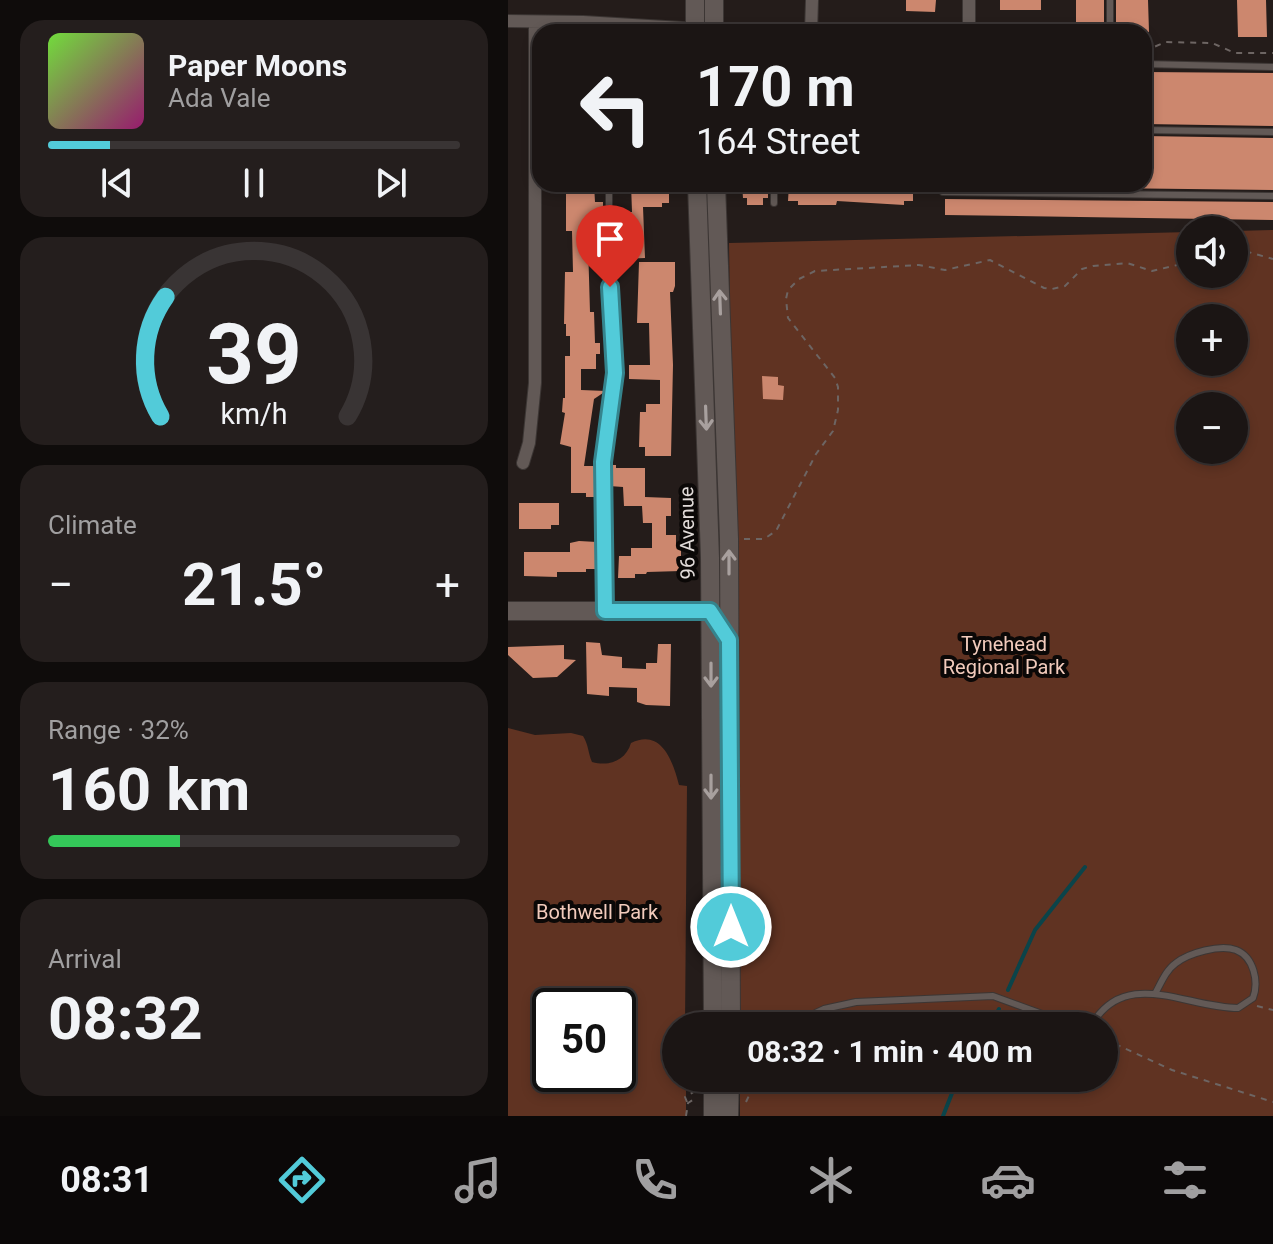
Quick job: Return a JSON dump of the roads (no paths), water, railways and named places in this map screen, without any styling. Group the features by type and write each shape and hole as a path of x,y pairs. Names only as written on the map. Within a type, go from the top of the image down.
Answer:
{"main road":[{"path":"695,0 702,24"},
{"path":"706,24 714,0"},
{"name":"96 Avenue","path":"697,192 709,505 713,1012"},
{"name":"96 Avenue","path":"716,192 729,539 731,1012"},
{"path":"508,611 710,611 729,640"},
{"path":"708,1092 713,1116"},
{"path":"732,1092 735,1113"}],"street":[{"path":"811,24 812,0"},
{"path":"969,0 969,24"},
{"path":"508,21 610,24"},
{"path":"523,463 530,433 535,383 537,192"}],"lane":[{"path":"1110,0 1110,24"},
{"path":"1152,64 1273,67"},
{"path":"1152,130 1273,132"},
{"path":"605,611 603,462 615,373 609,269 609,192"},
{"path":"774,192 774,203"},
{"path":"943,192 1273,196"},
{"path":"1103,1012 1111,1003 1134,993 1238,1008 1251,1000 1256,991 1256,980 1249,961 1235,950 1201,952 1177,962 1166,973 1155,994"},
{"path":"818,1012 856,1002 993,996 1037,1012"}],"waterway":[{"path":"1008,990 1035,930 1085,867"},
{"path":"943,1116 952,1092"}],"park label":[{"name":"Tynehead Regional Park","path":"1004,656"},
{"name":"Bothwell Park","path":"597,912"}]}
